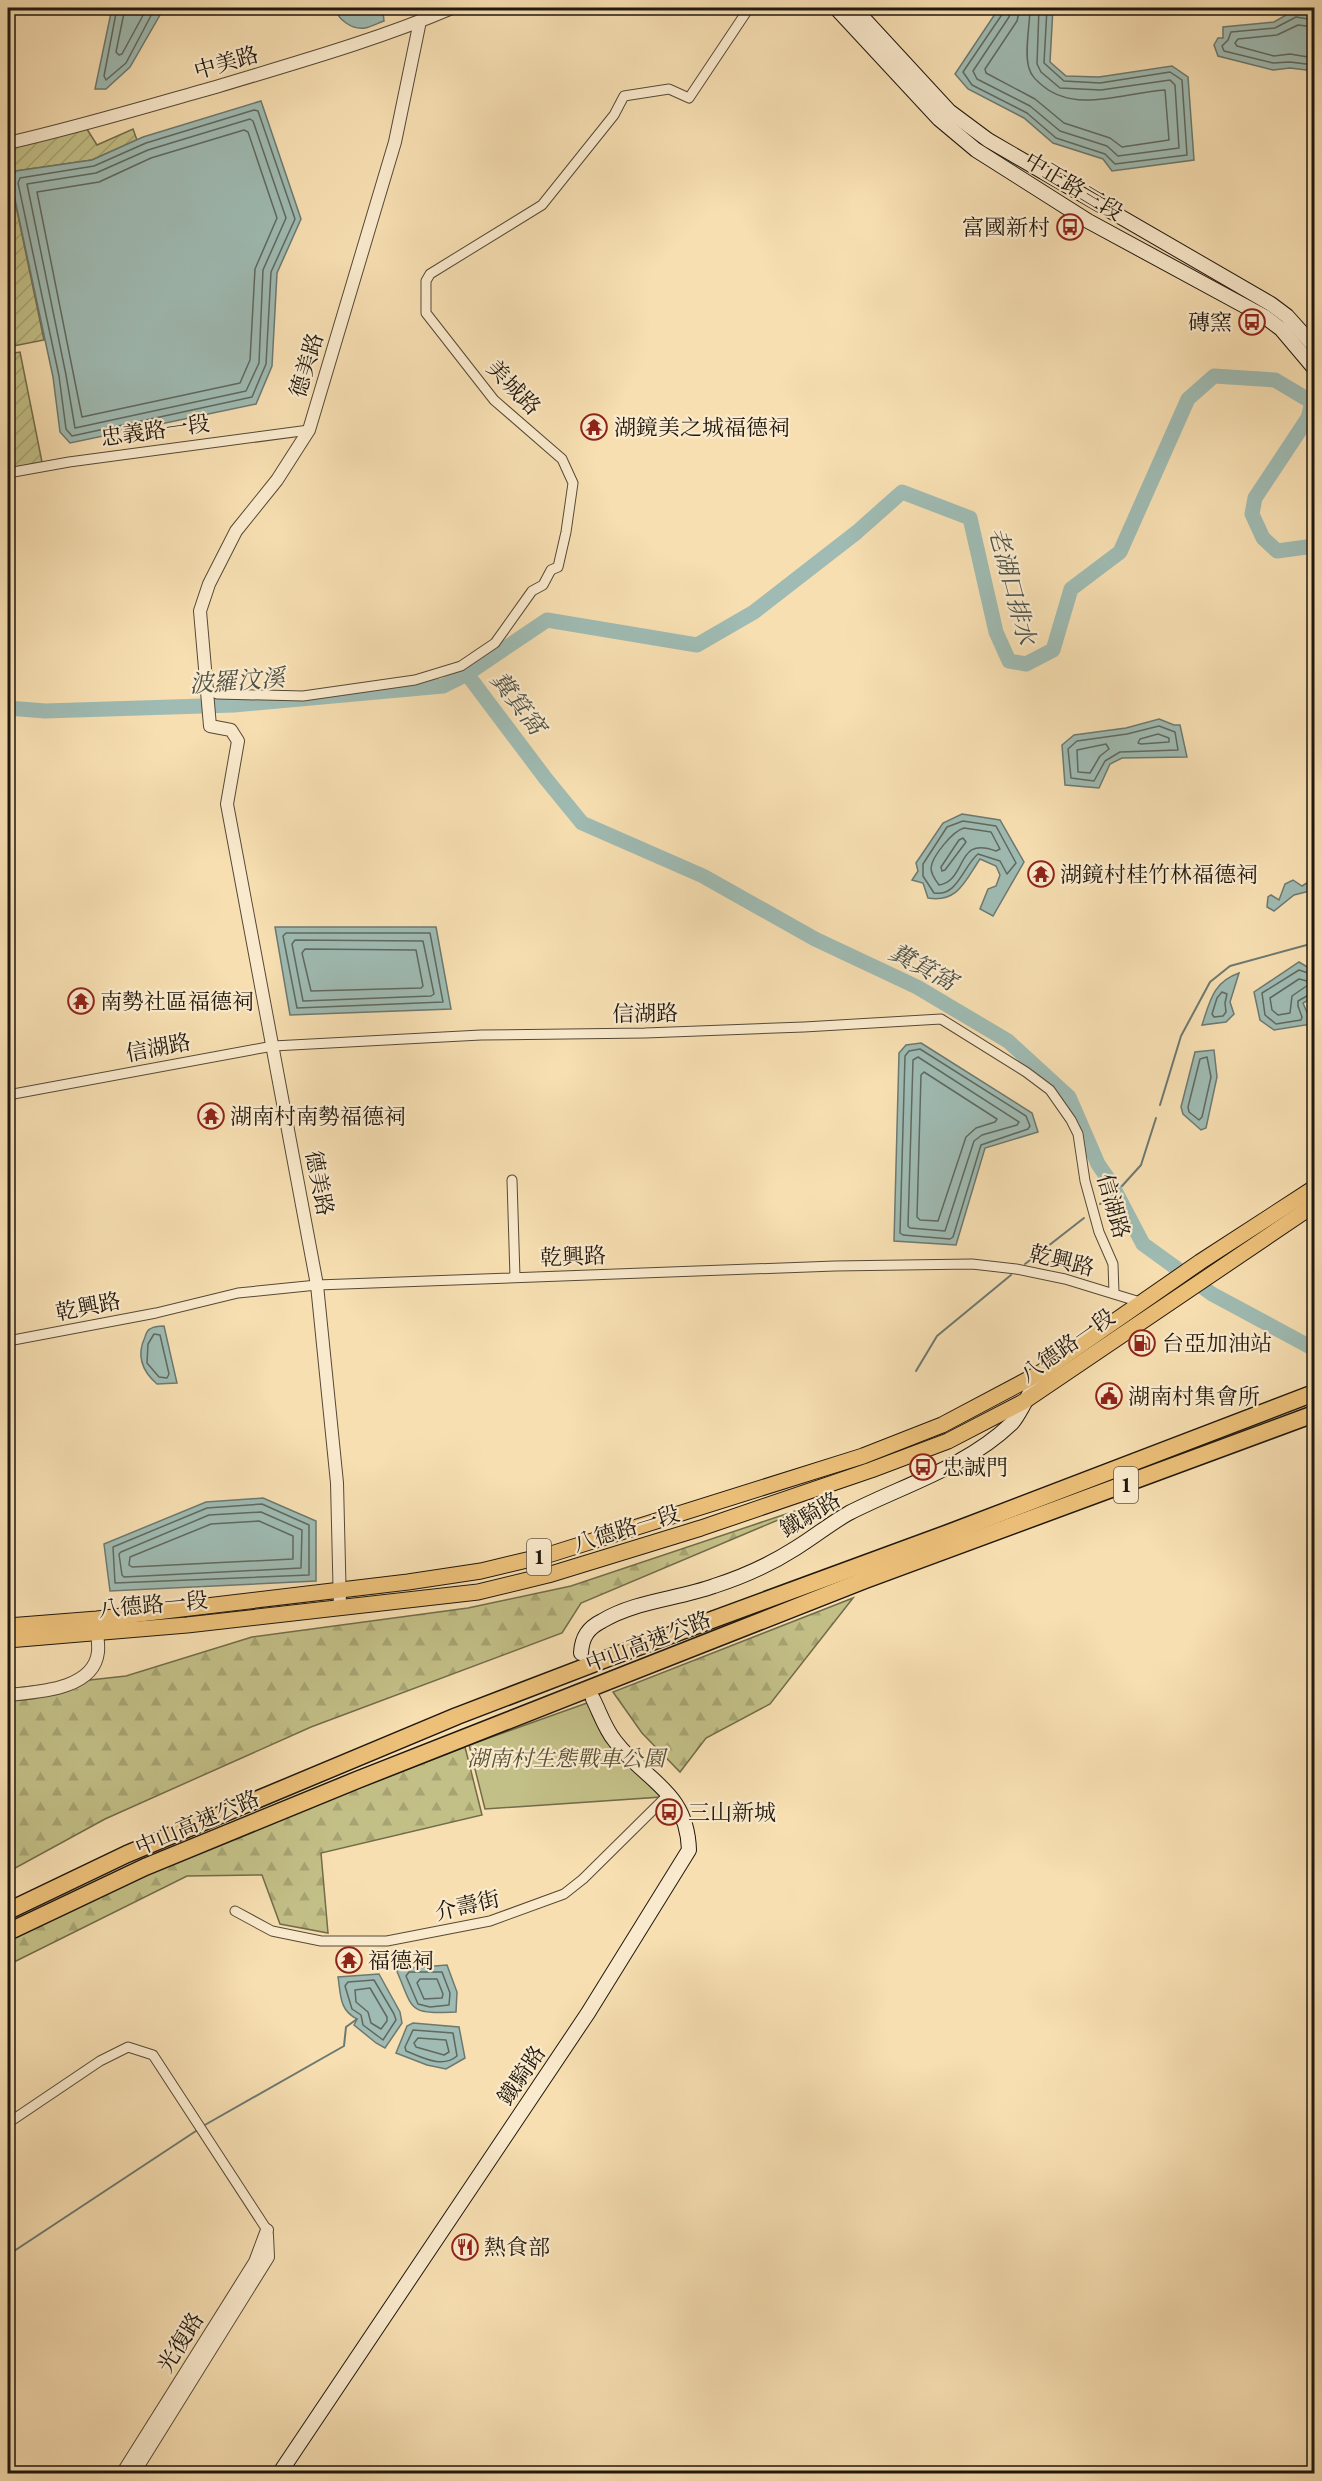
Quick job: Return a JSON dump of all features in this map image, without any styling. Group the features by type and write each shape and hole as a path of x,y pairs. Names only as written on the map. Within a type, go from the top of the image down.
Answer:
{"highway":[{"name":"中山高速公路","path":"8,1911 127,1854 457,1716 951,1532 1314,1393"},
{"name":"中山高速公路","path":"8,1932 145,1867 294,1806 865,1580 1314,1414"}],"main road":[{"name":"中正路三段","path":"836,8 939,119 976,150 1088,221 1265,317 1281,329 1314,368"},
{"name":"中正路三段","path":"854,8 949,111 988,140 1094,204 1271,304 1287,316 1314,346"},
{"name":"八德路一段","path":"8,1640 97,1625 481,1571 548,1555 863,1456 942,1425 1040,1373 1140,1302 1314,1188"},
{"name":"八德路一段","path":"8,1626 187,1625 478,1592 548,1575 701,1528 948,1441 1023,1402 1314,1205"},
{"name":"鐵騎路","path":"581,1653 581,1642 589,1629 602,1620 619,1612 714,1586 750,1572 794,1550 848,1514 972,1454 1014,1422 1040,1373"},
{"name":"鐵騎路","path":"279,2474 588,2013 684,1862 689,1850 688,1833 683,1815 669,1794 615,1742 593,1699"}],"street":[{"name":"中美路","path":"8,143 85,126 344,48 451,8"},
{"name":"美城路","path":"206,694 292,697 415,680 461,666 495,643 532,591 543,585 551,570 558,567 573,483 562,459 494,400 426,313 426,281 430,274 543,205 614,115 624,96 669,89 689,98 749,8"},
{"name":"德美路","path":"340,1607 338,1483 317,1284 227,804 238,741 231,730 210,726 200,610 209,584 236,531 277,480 309,430 395,141 420,21"},
{"name":"忠義路一段","path":"8,473 69,462 309,430"},
{"name":"信湖路","path":"8,1095 273,1046 481,1035 793,1028 941,1019 1050,1090 1071,1120 1078,1134 1085,1181 1099,1232 1113,1264 1114,1293"},
{"path":"512,1180 515,1277"},
{"name":"乾興路","path":"8,1341 156,1313 238,1293 317,1284 515,1277 835,1266 972,1264 1016,1269 1065,1279 1140,1302"},
{"path":"8,1695 45,1691 71,1685 89,1671 98,1654 97,1625"},
{"name":"介壽街","path":"235,1911 272,1931 321,1941 387,1941 490,1921 564,1894 583,1879 669,1794"},
{"path":"8,2123 100,2061 128,2047 153,2055 267,2230"},
{"name":"光復路","path":"122,2474 255,2262 267,2230"},
{"name":"光復路","path":"133,2474 268,2257 267,2230"}],"green space":[{"path":"85,126 97,145 133,129 137,140 92,160 16,171 11,182 44,340 8,347 8,143"},
{"path":"20,352 42,462 8,469 8,354"},
{"path":"816,1504 581,1603 562,1633 311,1727 105,1819 8,1872 8,1689 126,1676 252,1637 468,1608 571,1586"},
{"path":"853,1598 770,1704 706,1738 680,1772 642,1733 613,1692"},
{"name":"湖南村生態戰車公園","path":"587,1703 611,1747 661,1797 485,1809 469,1745"},
{"path":"465,1747 482,1815 321,1853 328,1933 280,1924 262,1875 187,1876 8,1965 8,1939 183,1856"}],"water":[{"path":"112,8 164,8 130,67 106,89 95,89"},
{"path":"336,8 387,8 383,12 384,21 360,28 351,26 342,20"},
{"path":"999,8 1053,8 1050,62 1066,76 1099,77 1172,66 1188,77 1194,160 1112,171 1103,159 1053,143 1024,118 968,89 955,74"},
{"path":"1295,10 1314,14 1314,71 1290,68 1273,70 1218,56 1214,45 1218,38 1223,38 1223,27 1274,22"},
{"path":"261,101 301,219 277,273 272,366 256,404 70,443 60,432 53,377 11,181 16,171 92,160 143,137"},
{"path":"1159,719 1180,725 1187,757 1122,758 1110,764 1099,788 1065,785 1062,745 1074,735 1126,728"},
{"path":"962,814 1000,820 1024,862 993,916 980,909 988,889 996,886 1000,875 996,866 980,859 960,889 954,894 938,899 928,898 923,883 912,880 918,871 916,863 943,823"},
{"path":"1314,871 1314,890 1294,895 1274,911 1267,907 1268,897 1271,895 1279,900 1285,884 1293,880 1302,886 1310,881 1311,873"},
{"path":"275,927 436,927 451,1009 290,1015"},
{"path":"1299,962 1314,971 1314,997 1303,1003 1312,1024 1274,1030 1260,1020 1254,992"},
{"path":"1239,973 1230,1002 1234,1014 1226,1022 1202,1025 1210,1000 1218,987"},
{"path":"921,1043 1032,1113 1038,1132 985,1148 956,1245 894,1241 899,1053 906,1045"},
{"path":"1214,1050 1217,1077 1206,1128 1201,1130 1183,1114 1181,1107 1195,1052"},
{"path":"164,1326 177,1383 157,1384 142,1363 142,1344 147,1331"},
{"path":"263,1498 316,1521 316,1581 110,1591 104,1544 206,1502"},
{"path":"447,1965 457,1992 456,2012 428,2012 414,2007 396,1969"},
{"path":"379,1974 400,2012 402,2023 385,2048 354,2025 357,2019 344,2007 338,1977"},
{"path":"413,2023 459,2027 465,2058 446,2069 427,2065 396,2053 407,2026"}],"waterway":[{"name":"老湖口排水","path":"8,708 45,711 234,705 443,686 467,674 547,620 697,645 754,612 857,532 902,492 970,518 996,632 1009,661 1026,664 1053,650 1071,589 1120,552 1188,399 1214,376 1275,380 1312,402 1308,418 1255,498 1252,514 1263,538 1277,551 1314,546"},
{"name":"糞箕窩","path":"467,674 582,823 703,876 815,939 917,987 1008,1041 1069,1097 1098,1164 1111,1183 1143,1244 1212,1294 1314,1349"},
{"path":"1160,1105 1181,1036 1210,982 1230,966 1314,943"},
{"path":"1100,1204 1122,1186 1141,1165 1156,1118"},
{"path":"1025,1264 1084,1218"},
{"path":"916,1371 937,1336 1011,1275"},
{"path":"203,2126 344,2046 346,2027 357,2019"},
{"path":"8,2255 199,2129"}],"place":[{"name":"富國新村","path":"1070,227"},
{"name":"磚窯","path":"1252,322"},
{"name":"湖鏡美之城福德祠","path":"594,427"},
{"name":"湖鏡村桂竹林福德祠","path":"1041,874"},
{"name":"南勢社區福德祠","path":"81,1001"},
{"name":"湖南村南勢福德祠","path":"211,1116"},
{"name":"台亞加油站","path":"1142,1343"},
{"name":"湖南村集會所","path":"1109,1396"},
{"name":"忠誠門","path":"923,1467"},
{"name":"三山新城","path":"669,1812"},
{"name":"福德祠","path":"349,1960"},
{"name":"熱食部","path":"465,2247"}],"water label":[{"name":"波羅汶溪","path":"237,681"}]}
